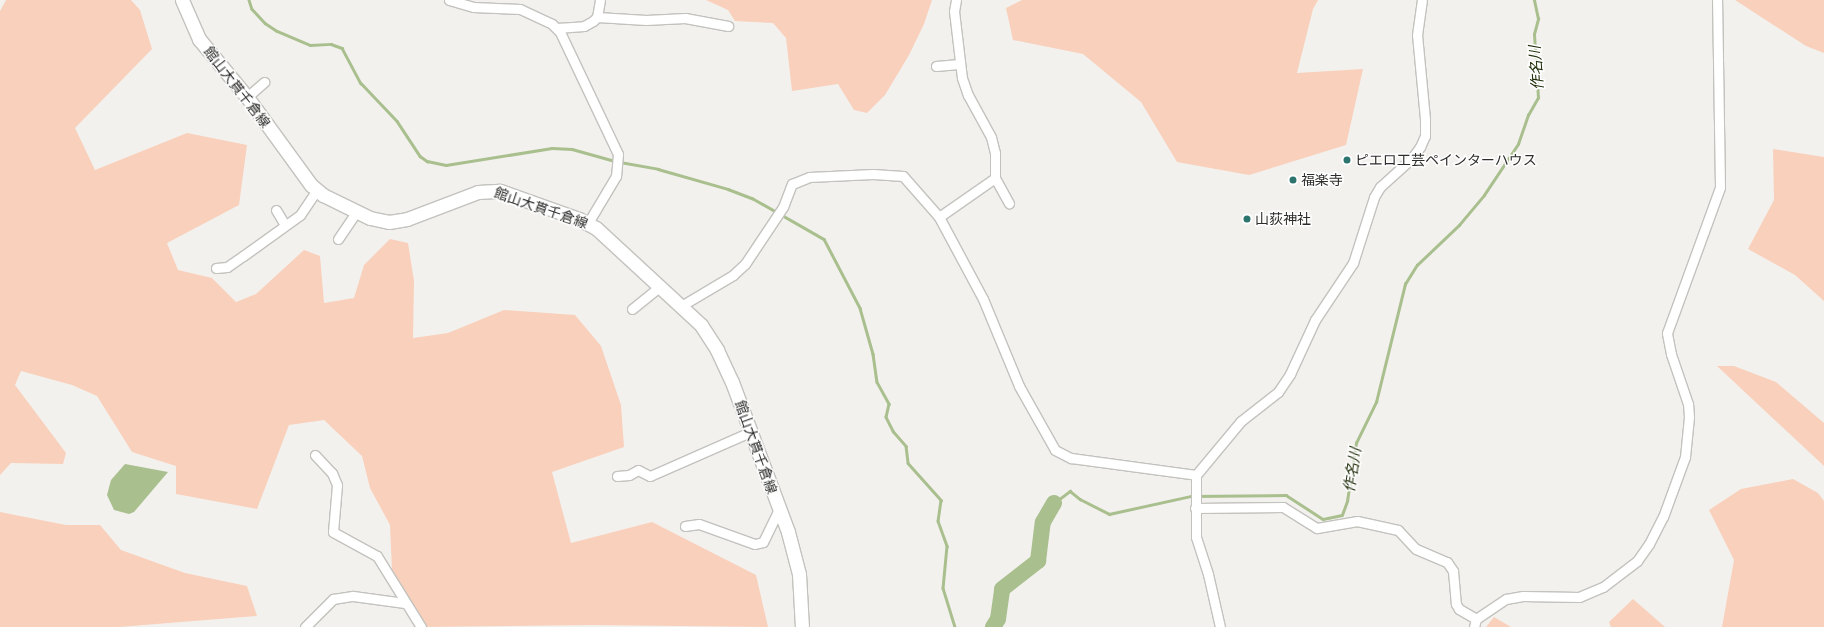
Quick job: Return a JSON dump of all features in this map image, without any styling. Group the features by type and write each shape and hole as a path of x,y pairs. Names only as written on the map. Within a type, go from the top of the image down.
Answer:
{"main road":[{"name":"館山大貫千倉線","path":"182,0 199,39 247,97 316,191 356,212 379,220 398,221 478,192 492,189 588,224 606,236 659,288 701,325 717,350 779,509 799,574 802,627"}],"street":[{"path":"448,0 473,7 520,8 557,28 584,26 597,17 646,20 685,18 728,26"},
{"path":"597,17 600,0"},
{"path":"956,0 954,11 959,64 968,95 991,137 995,153 995,178 1009,203"},
{"path":"1220,627 1208,574 1196,537 1196,475 1241,421 1278,392 1290,374 1315,320 1353,263 1374,197 1380,187 1412,158 1420,147 1425,130 1418,35 1422,0"},
{"path":"1195,504 1283,507 1317,528 1356,521 1398,530 1416,549 1447,562 1453,571 1456,604 1475,623 1497,603 1515,596 1579,597 1603,587 1636,561 1649,544 1663,517 1685,457 1689,417 1688,404 1667,333 1720,187 1717,0"},
{"path":"557,28 618,154 618,169 612,185 588,224"},
{"path":"936,66 959,64"},
{"path":"247,97 264,82"},
{"path":"681,306 733,275 745,264 783,207 792,184 809,177 873,174 903,176 939,217 983,299 1017,382 1055,450 1071,458 1196,475"},
{"path":"939,217 995,178"},
{"path":"216,268 227,267 300,215 316,191"},
{"path":"276,210 285,225"},
{"path":"338,239 356,212"},
{"path":"632,309 659,288"},
{"path":"617,476 629,475 638,470 650,476 750,432"},
{"path":"315,455 332,473 337,485 333,532 377,556 421,627"},
{"path":"685,526 699,524 755,544 763,542 779,509"},
{"path":"305,627 333,599 353,596 406,603"}],"shaded area":[{"path":"6,0 131,0 140,10 152,49 75,128 95,170 187,133 247,145 239,205 167,243 178,270 212,278 236,302 256,294 304,250 320,256 324,303 354,298 364,265 390,239 408,243 414,281 413,338 448,333 504,310 575,315 601,346 621,405 624,447 552,472 571,543 652,522 756,575 768,627 592,625 423,627 392,571 390,525 370,488 362,456 324,420 289,425 257,509 176,494 176,466 132,452 97,396 72,385 21,371 15,385 66,453 63,464 11,463 0,475 0,11"},
{"path":"706,0 932,0 924,24 909,55 885,95 867,113 854,110 838,84 792,91 786,38 773,23 735,21 728,10"},
{"path":"1022,0 1318,0 1313,9 1297,73 1363,69 1346,145 1249,175 1177,162 1141,102 1083,54 1013,40 1006,8"},
{"path":"1735,0 1824,0 1824,53 1806,46"},
{"path":"1773,149 1824,157 1824,301 1795,275 1748,249 1774,200"},
{"path":"1717,366 1734,366 1776,382 1824,423 1824,466"},
{"path":"125,464 168,472 134,512 129,514 114,510 107,495 111,480"},
{"path":"1793,479 1818,493 1824,501 1824,627 1722,627 1734,560 1709,510 1741,489"},
{"path":"0,512 66,525 100,525 121,550 185,573 247,586 257,616 119,627 0,627"},
{"path":"1633,599 1665,627 1611,627 1609,622"},
{"path":"1494,617 1511,627 1486,627"}],"waterway":[{"path":"249,0 252,9 265,23 277,31 310,45 331,44 342,48 361,83 397,121 420,156 427,161 446,165 552,148 572,149 615,161"},
{"name":"作名川","path":"1054,503 1070,491 1080,499 1109,514 1191,496 1286,495 1323,519 1342,515 1347,501 1356,443 1376,402 1405,284 1417,265 1459,225 1484,195 1518,144 1528,115 1538,98 1534,34 1538,19 1534,0"},
{"path":"620,162 658,169 728,189 752,198 824,239 860,308 873,354 877,382 889,404 886,417 893,431 906,446 908,463 941,500 938,521 947,546 943,588 955,627"},
{"name":"作名川","path":"993,627 998,619 1002,589 1038,561 1043,522 1054,503"}],"place":[{"name":"ピエロ工芸ペインターハウス","path":"1347,160"},
{"name":"福楽寺","path":"1293,180"},
{"name":"山荻神社","path":"1247,219"}]}
